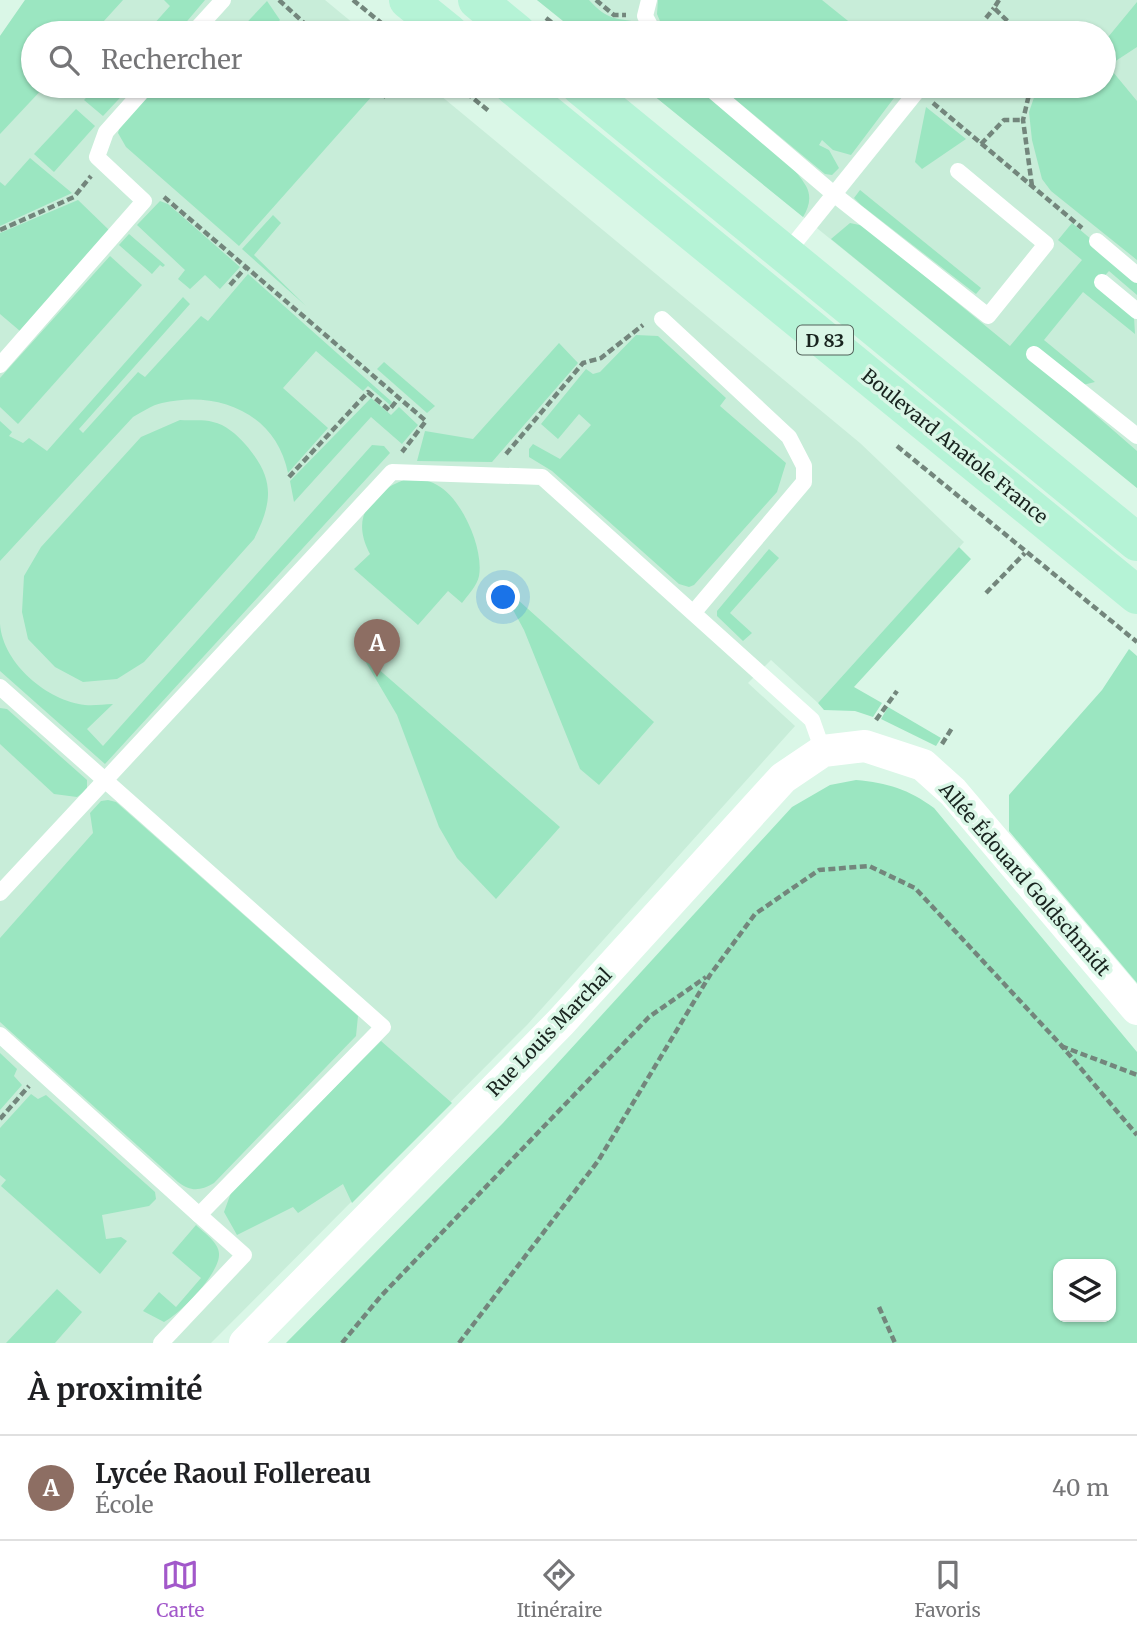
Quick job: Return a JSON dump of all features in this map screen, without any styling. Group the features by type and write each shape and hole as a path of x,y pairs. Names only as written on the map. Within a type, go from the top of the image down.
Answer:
{"main road":[{"path":"408,0 434,21"},
{"path":"477,0 502,21"},
{"name":"Boulevard Anatole France","path":"528,98 1137,595"},
{"name":"Boulevard Anatole France","path":"595,98 1137,542"}],"street":[{"name":"Rue Louis Marchal","path":"245,1343 561,1022 783,778 823,751 865,747"},
{"name":"Allée Édouard Goldschmidt","path":"865,747 923,765 953,792 1137,1009"}],"lane":[{"path":"204,21 222,0"},
{"path":"0,365 144,201 97,157 106,132 136,98"},
{"path":"721,98 835,195 988,316 1046,244 958,171"},
{"path":"785,255 912,98"},
{"path":"1097,241 1137,275"},
{"path":"1102,282 1137,311"},
{"path":"662,320 789,437 804,466 804,482 694,612"},
{"path":"1034,354 1137,436"},
{"path":"0,893 392,472 542,477 812,720 823,751"},
{"path":"0,687 383,1027 198,1215"},
{"path":"0,1035 244,1255 162,1343"}],"path":[{"path":"279,0 302,21"},
{"path":"353,0 379,21"},
{"path":"596,0 614,15 647,8"},
{"path":"986,18 999,0"},
{"path":"994,8 1008,21"},
{"path":"927,98 1097,241"},
{"path":"1028,98 1023,120 1032,187"},
{"path":"981,144 1004,120 1023,120"},
{"path":"0,230 74,197 103,162"},
{"path":"144,201 162,195 426,421 405,445 392,472"},
{"path":"230,285 246,267"},
{"path":"502,475 507,453 583,363 601,358 653,318 662,320"},
{"path":"289,477 368,392 389,410 399,398"},
{"path":"986,593 1025,553"},
{"path":"877,718 897,691"},
{"path":"944,740 952,729"},
{"path":"459,1343 598,1161 710,975 755,914 819,870 869,866 915,888 1060,1045 1137,1135"},
{"path":"342,1343 381,1296 649,1017 710,975"},
{"path":"1060,1045 1137,1075"},
{"path":"0,1119 42,1073"},
{"path":"879,1307 895,1343"}],"shaded area":[{"path":"25,0 325,0 350,21 21,21 21,98 443,98 860,443 964,542 818,703 771,660 748,683 795,726 527,1025 211,1343 0,1343 0,36"},
{"path":"537,0 1137,0 1137,488 657,98 1116,98 1116,21 563,21"}],"green space":[{"path":"25,0 123,0 104,21 21,21 21,98 34,98 0,134 0,36"},
{"path":"164,0 205,0 187,21 157,21 170,6"},
{"path":"537,0 589,0 607,15 630,21 563,21"},
{"path":"658,0 822,0 848,21 660,21 657,14"},
{"path":"267,1 280,20 279,21 248,21"},
{"path":"1137,2 1137,47 1116,61 1116,27"},
{"path":"1116,76 1137,101 1137,260 1051,191 1042,179 1032,140 1029,112 1034,98 1116,98"},
{"path":"86,98 120,98 103,116 84,100"},
{"path":"141,98 370,98 239,246 126,147 118,133 122,119"},
{"path":"657,98 714,98 757,133 785,160 806,186 809,198 803,217"},
{"path":"733,98 894,98 851,155 833,150 822,140 819,145 829,150 839,168 832,175 825,174"},
{"path":"926,107 966,139 922,169 915,162"},
{"path":"76,109 95,126 54,172 34,154"},
{"path":"30,158 72,193 0,226 0,182 5,186"},
{"path":"860,190 981,288 976,294 861,205 854,198"},
{"path":"78,200 109,230 20,331 0,314 0,233"},
{"path":"160,201 168,204 240,267 220,289 205,275 190,289 178,279 185,270 137,225"},
{"path":"273,215 281,223 254,255 306,306 242,249"},
{"path":"850,223 864,226 1010,346 1082,260 1058,240 1072,223 1137,278 1137,295 1109,271 1098,283 1134,317 1135,334 1083,292 1044,340 1095,382 1083,385 1037,347 1028,356 1137,451 1137,488 831,239"},
{"path":"129,234 165,265 160,265 152,274 119,245"},
{"path":"110,256 142,285 18,424 0,407 0,378"},
{"path":"248,274 392,402 390,405 368,386 363,391 316,351 283,388 328,428 288,473 281,452 271,435 258,421 242,411 204,400 183,400 155,405 133,417 0,561 0,421 12,432 9,436 23,443 29,438 47,451 183,297 190,304 79,429 83,433 138,372 145,377 201,316 208,321"},
{"path":"636,335 658,336 726,398 720,406 786,463 777,492 694,585 689,587 679,584 552,471 529,457 529,449 533,444 560,459 591,425 579,414 558,439 541,424 586,369 593,374 600,372"},
{"path":"559,343 578,363 492,462 417,461 425,431 473,439"},
{"path":"384,362 435,406 427,413 377,369"},
{"path":"371,398 391,415 399,407 418,425 402,444 371,417 294,502 290,481"},
{"path":"180,420 222,425 238,437 255,456 266,478 268,489 268,501 261,525 254,539 144,662 117,679 83,682 55,667 28,639 22,612 24,576 41,547 141,437"},
{"path":"372,445 384,446 390,453 105,764 0,671 0,624 9,653 18,666 43,688 71,702 88,705 113,704 87,729 103,746"},
{"path":"406,479 433,483 455,501 475,539 480,565 476,583 462,603 448,591 418,625 354,569 370,554 362,529 367,508 382,491"},
{"path":"959,547 971,559 854,687 882,703 873,717 855,711 824,710 818,703"},
{"path":"769,549 779,558 730,613 752,633 743,641 717,616 717,611"},
{"path":"508,591 654,722 599,785 580,769 524,630 505,595"},
{"path":"1129,649 1137,656 1137,983 1009,831 1009,795 1102,690"},
{"path":"361,654 560,827 496,899 457,858 439,827 397,715"},
{"path":"888,707 941,738 936,746 881,719"},
{"path":"0,708 7,709 87,780 87,790 77,797 54,794 0,744"},
{"path":"856,780 897,788 934,808 1137,1052 1137,1343 286,1343 503,1123 792,807 830,785"},
{"path":"101,801 116,802 358,1016 356,1036 214,1183 200,1189 187,1188 178,1182 0,1022 0,938 93,833 90,813"},
{"path":"381,1041 452,1103 352,1203 343,1184 298,1213 293,1207 237,1235 224,1212 232,1190"},
{"path":"0,1053 17,1069 14,1076 22,1085 0,1110"},
{"path":"31,1094 38,1099 46,1095 155,1192 156,1199 149,1206 102,1215 106,1239 121,1237 127,1241 100,1274 1,1186 6,1180 0,1175 0,1128"},
{"path":"196,1225 217,1246 217,1263 197,1293 164,1322 143,1311 159,1292 176,1307 201,1278 172,1253"},
{"path":"57,1289 82,1312 55,1343 6,1343"}],"place":[{"name":"Lycée Raoul Follereau","path":"377,677"}]}
